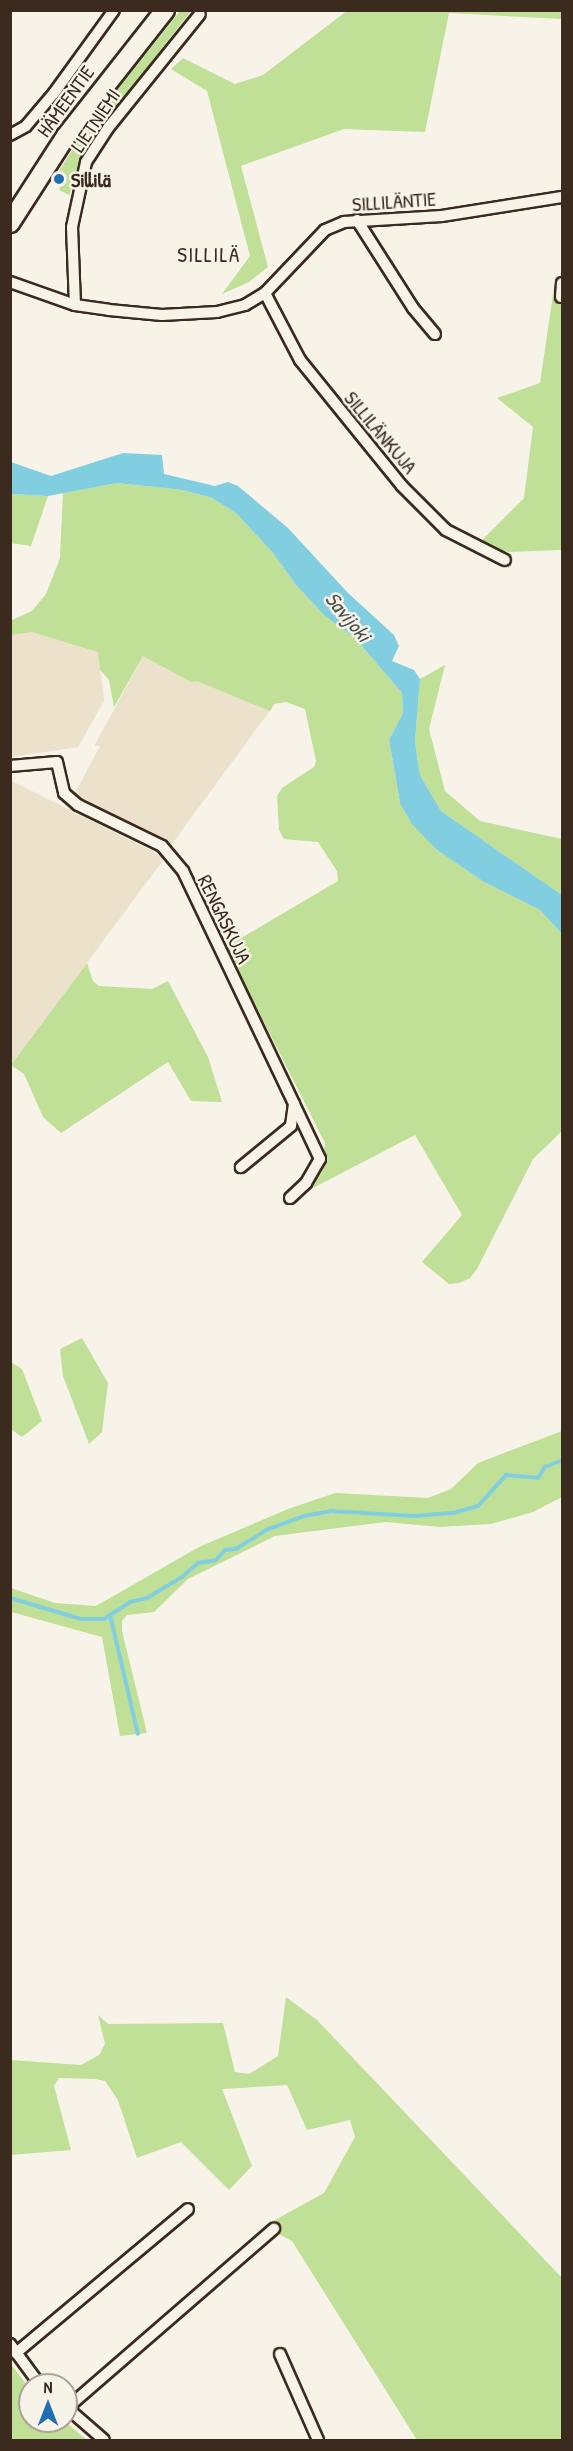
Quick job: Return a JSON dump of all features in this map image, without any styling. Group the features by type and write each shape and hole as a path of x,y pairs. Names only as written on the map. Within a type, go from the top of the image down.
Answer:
{"highway":[{"name":"HÄMEENTIE","path":"10,224 66,136 165,10"}],"street":[{"path":"10,135 26,126 54,93 114,10"},
{"name":"LIETNIEMI","path":"75,304 72,227 86,162 108,128 200,14"},
{"name":"SILLILÄNTIE","path":"10,282 75,304 109,310 192,315 245,304 265,293 325,230 357,220 442,216 562,196"},
{"path":"357,220 413,308 435,334"},
{"path":"561,297 562,284"},
{"name":"SILLILÄNKUJA","path":"265,293 300,360 402,486 446,530 504,560"},
{"name":"RENGASKUJA","path":"10,766 57,762 64,793 78,805 162,846 172,856 294,1104"},
{"path":"241,1167 291,1126 294,1104"},
{"path":"290,1198 306,1183 320,1159 294,1104"},
{"path":"31,2373 13,2348 189,2209"},
{"path":"78,2398 274,2229"},
{"path":"280,2354 318,2440"},
{"path":"78,2418 104,2440"}],"shaded area":[{"path":"88,569 104,701 78,747 11,757 10,622 31,616"},
{"path":"159,627 282,694 169,848 73,797 100,746 94,746"},
{"path":"10,780 162,856 161,863 11,1065"}],"green space":[{"path":"348,10 562,10 562,19 449,13 425,132 344,129 241,166 268,267 249,282 222,294 250,256 207,91 171,69 183,58 235,84 263,75"},
{"path":"180,11 191,11 90,141 69,195 59,190 63,177 59,171 81,136"},
{"path":"554,288 562,290 562,550 508,552 477,545 524,498 533,427 497,398 540,383"},
{"path":"117,483 183,490 212,498 236,513 274,554 295,584 324,615 355,638 402,693 403,713 389,740 400,803 437,850 484,882 540,910 562,934 562,1131 533,1159 477,1269 470,1278 459,1283 449,1284 422,1262 462,1215 415,1135 311,1189 322,1172 325,1143 226,947 338,881 337,871 318,842 284,839 279,830 277,796 282,788 314,767 316,761 305,709 286,702 274,704 270,711 197,681 191,682 143,656 114,707 109,680 100,670 98,652 32,632 11,635 10,621 32,611 46,594 60,558 63,493"},
{"path":"11,494 48,496 31,546 11,543"},
{"path":"445,665 429,729 445,791 480,821 562,839 562,895 441,811 420,775 415,742 420,679"},
{"path":"87,963 93,981 99,986 152,989 168,981 208,1057 222,1102 191,1101 168,1062 61,1133 43,1117 24,1074 11,1065"},
{"path":"82,1338 108,1383 102,1432 89,1444 63,1376 60,1349"},
{"path":"11,1362 22,1369 42,1421 22,1437 11,1429"},
{"path":"562,1431 562,1497 533,1512 491,1524 440,1527 385,1522 275,1536 188,1579 154,1612 127,1615 122,1621 122,1631 147,1733 120,1736 102,1637 11,1612 11,1588 55,1603 96,1606 199,1547 288,1509 335,1493 428,1498 451,1489 478,1463"},
{"path":"286,1997 317,2020 562,2278 562,2440 417,2440 292,2241 264,2226 324,2193 355,2137 350,2120 307,2130 287,2085 222,2089 252,2166 229,2190 181,2142 137,2158 118,2100 105,2081 96,2079 59,2078 54,2086 71,2150 11,2155 11,2060 81,2065 99,2055 105,2044 98,2015 108,2024 223,2023 235,2072 249,2074 278,2056"},
{"path":"10,2363 18,2373 18,2433 78,2433 87,2440 11,2440"}],"water":[{"name":"Savijoki","path":"123,453 162,455 164,474 215,486 228,482 238,486 288,528 348,593 394,635 399,646 392,661 414,670 420,679 415,742 420,775 441,811 562,895 562,934 540,910 484,882 437,850 412,824 400,803 389,740 403,713 402,693 355,638 324,615 295,584 274,554 236,513 212,498 183,490 117,483 48,496 11,494 11,462 51,476"}],"waterway":[{"path":"10,1598 81,1619 104,1619 130,1602 147,1598 182,1577 198,1563 216,1560 225,1550 236,1549 266,1530 304,1516 331,1511 415,1516 453,1513 478,1506 506,1475 538,1478 545,1467 562,1460"},
{"path":"110,1615 138,1734"}],"place":[{"name":"Sillilä","path":"59,179"}],"district":[{"name":"SILLILÄ","path":"209,255"}]}
